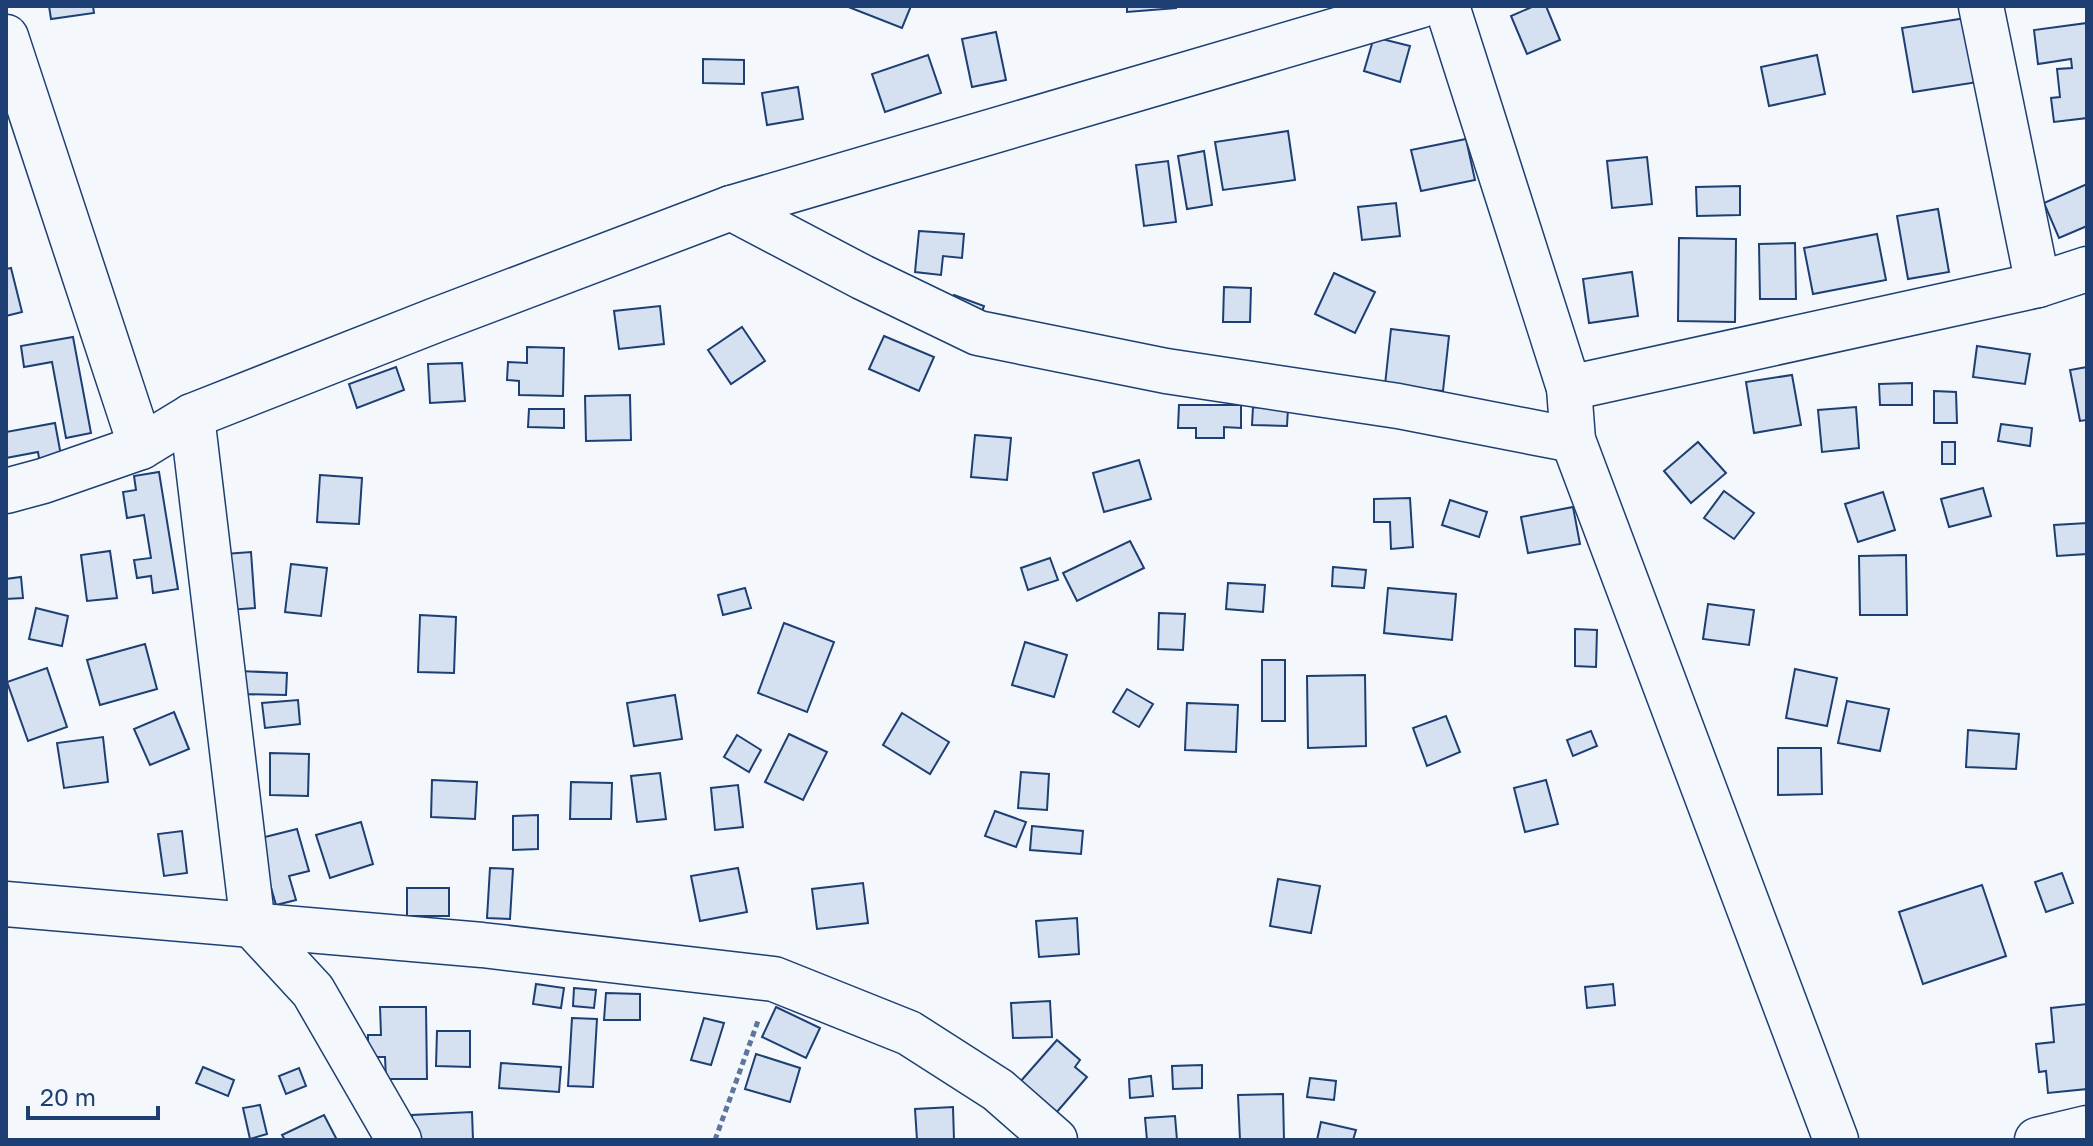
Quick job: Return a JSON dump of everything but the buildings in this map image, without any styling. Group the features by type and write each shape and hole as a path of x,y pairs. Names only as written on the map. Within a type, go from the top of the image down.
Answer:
{"street":[{"path":"6,491 141,447 192,416 731,208 1419,6"},
{"path":"1447,6 1569,388 1573,440 1836,1140"},
{"path":"1981,6 2038,285"},
{"path":"6,37 141,447"},
{"path":"731,208 862,277 978,333 1166,371 1398,406 1573,440"},
{"path":"1569,388 2038,285 2087,269"},
{"path":"192,416 253,926 313,991 399,1140"},
{"path":"6,904 482,945 774,979 909,1033 998,1090 1055,1140"},
{"path":"2037,1140 2087,1128"}],"path":[{"path":"715,1140 774,979"}]}
